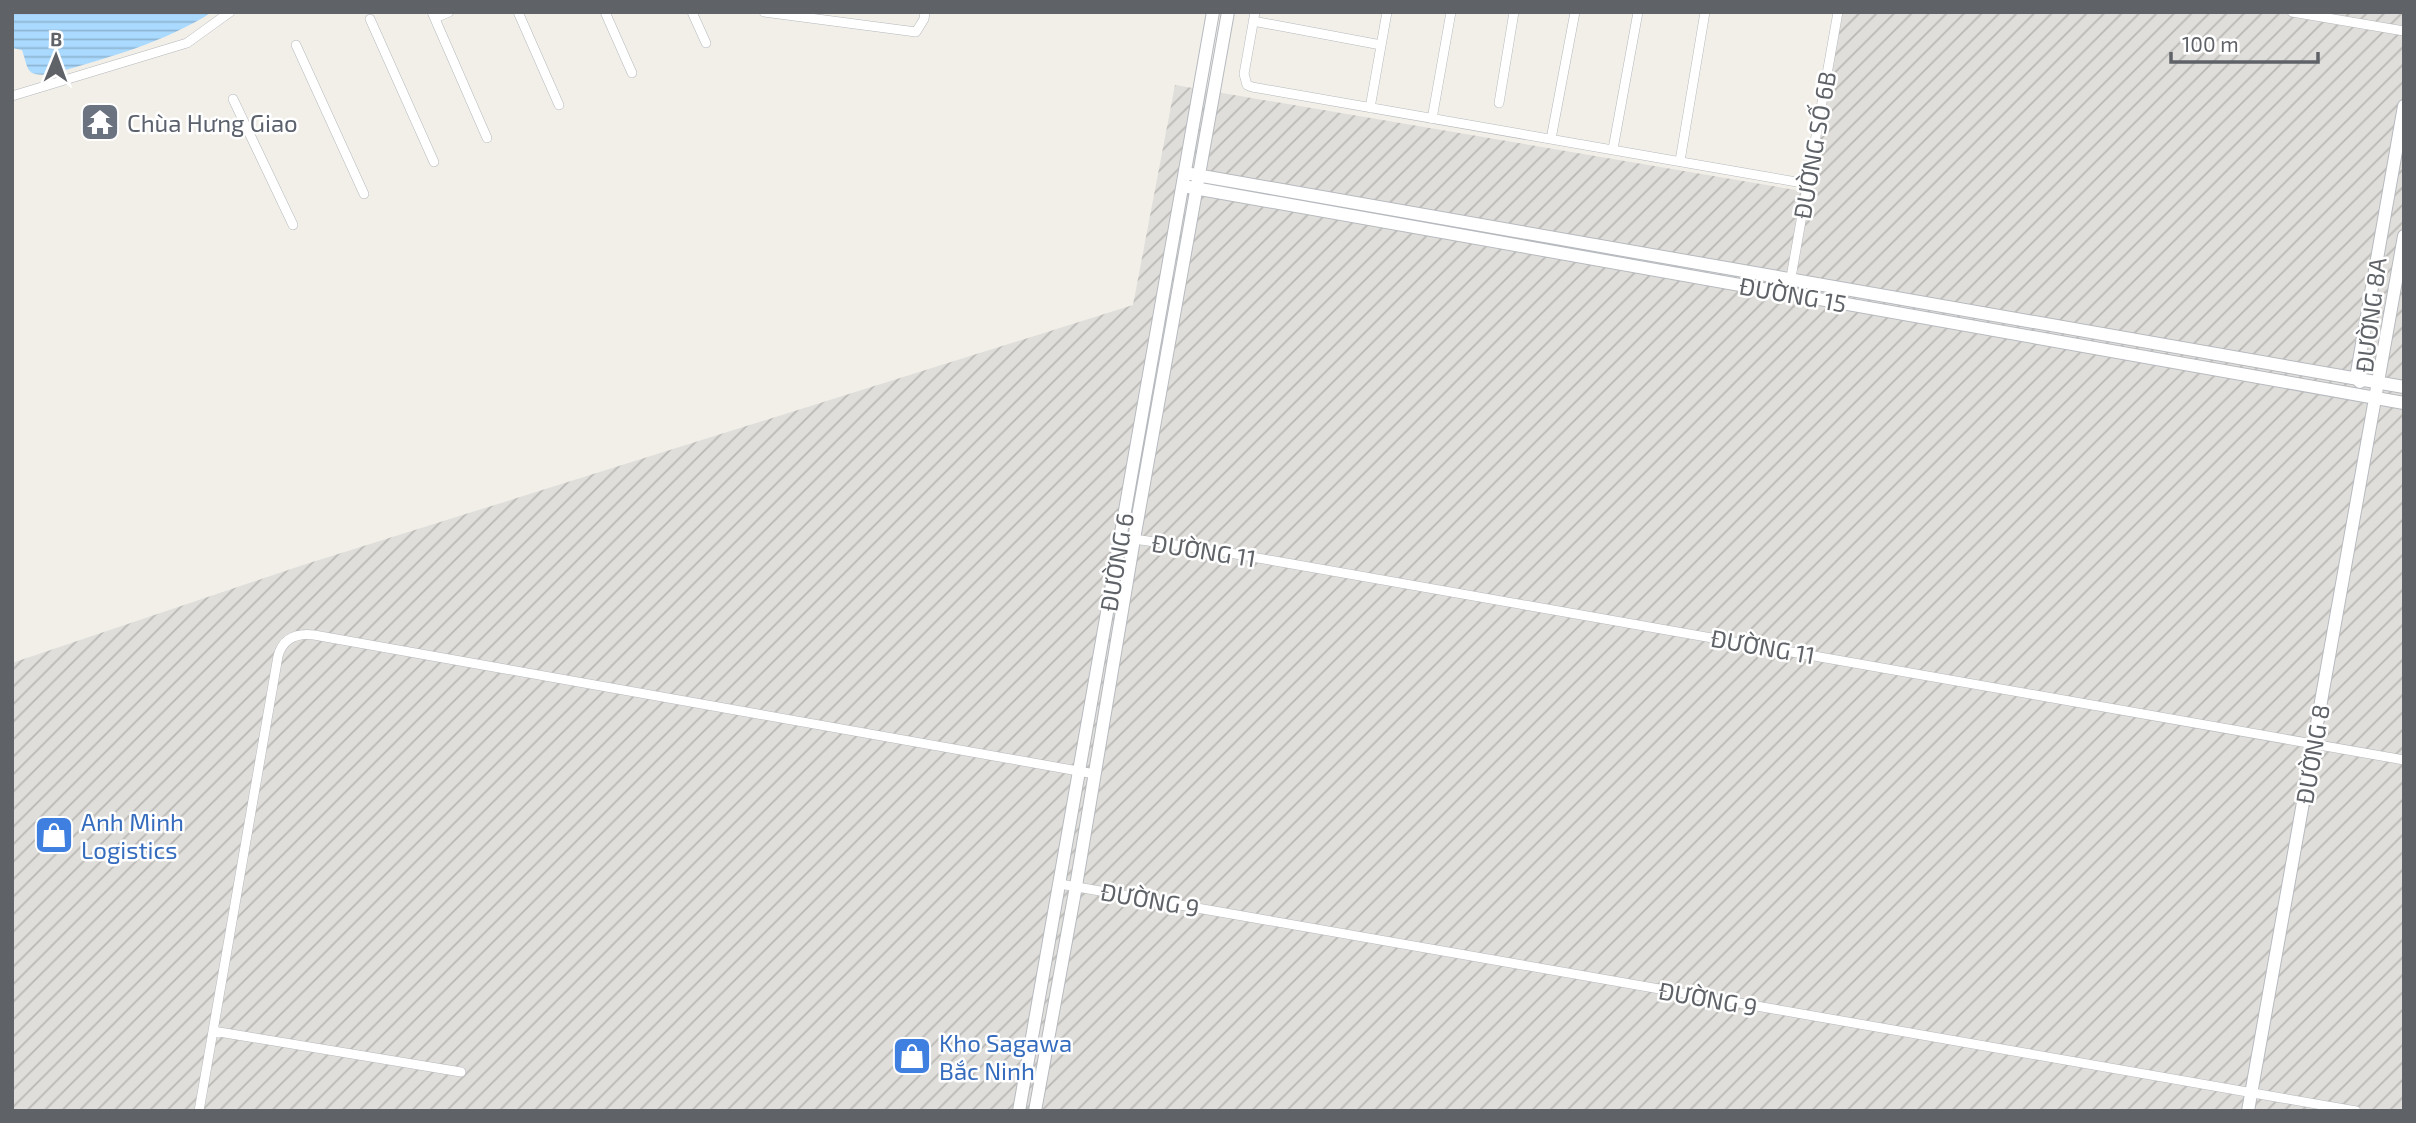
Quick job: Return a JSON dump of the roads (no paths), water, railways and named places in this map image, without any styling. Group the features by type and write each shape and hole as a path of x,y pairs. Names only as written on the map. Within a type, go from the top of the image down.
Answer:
{"street":[{"path":"12,96 187,43 230,12"},
{"path":"449,12 434,15 487,138"},
{"path":"518,12 559,105"},
{"path":"605,12 632,73"},
{"path":"692,12 706,43"},
{"path":"764,12 916,33 925,12"},
{"path":"848,23 850,12"},
{"name":"ĐƯỜNG 6","path":"1035,1111 1095,774 1127,538 1213,12"},
{"name":"ĐƯỜNG 6","path":"1019,1111 1079,772 1198,182 1228,12"},
{"path":"1370,108 1387,12"},
{"path":"1432,120 1451,12"},
{"path":"1499,103 1514,12"},
{"path":"1550,139 1575,12"},
{"path":"1614,149 1638,12"},
{"path":"1680,161 1705,12"},
{"name":"ĐƯỜNG SỐ 6B","path":"1788,293 1838,12"},
{"path":"2292,12 2404,32"},
{"path":"1381,45 1254,17 1244,74 1247,85 1432,120 1808,184"},
{"path":"370,19 434,162"},
{"path":"296,45 364,194"},
{"path":"233,99 293,225"},
{"name":"ĐƯỜNG 8A","path":"2375,398 2356,378 2404,106"},
{"name":"ĐƯỜNG 15","path":"1184,180 1788,293 2404,403"},
{"name":"ĐƯỜNG 15","path":"1398,218 1791,279 2404,387"},
{"name":"ĐƯỜNG 8A","path":"2375,398 2404,236"},
{"name":"ĐƯỜNG 8","path":"2248,1111 2375,398"},
{"name":"ĐƯỜNG 11","path":"1127,538 1224,552 2404,760"},
{"path":"199,1111 278,656 285,642 294,636 314,635 1095,774"},
{"name":"ĐƯỜNG 9","path":"1060,884 2356,1111"},
{"path":"214,1031 461,1072"}],"water":[{"path":"12,12 212,12 174,33 134,49 43,75 32,73 27,67 22,50 12,48"}],"place":[{"name":"Chùa Hưng Giao","path":"100,122"},
{"name":"Anh Minh Logistics","path":"54,835"},
{"name":"Kho Sagawa Bắc Ninh","path":"912,1056"}]}
